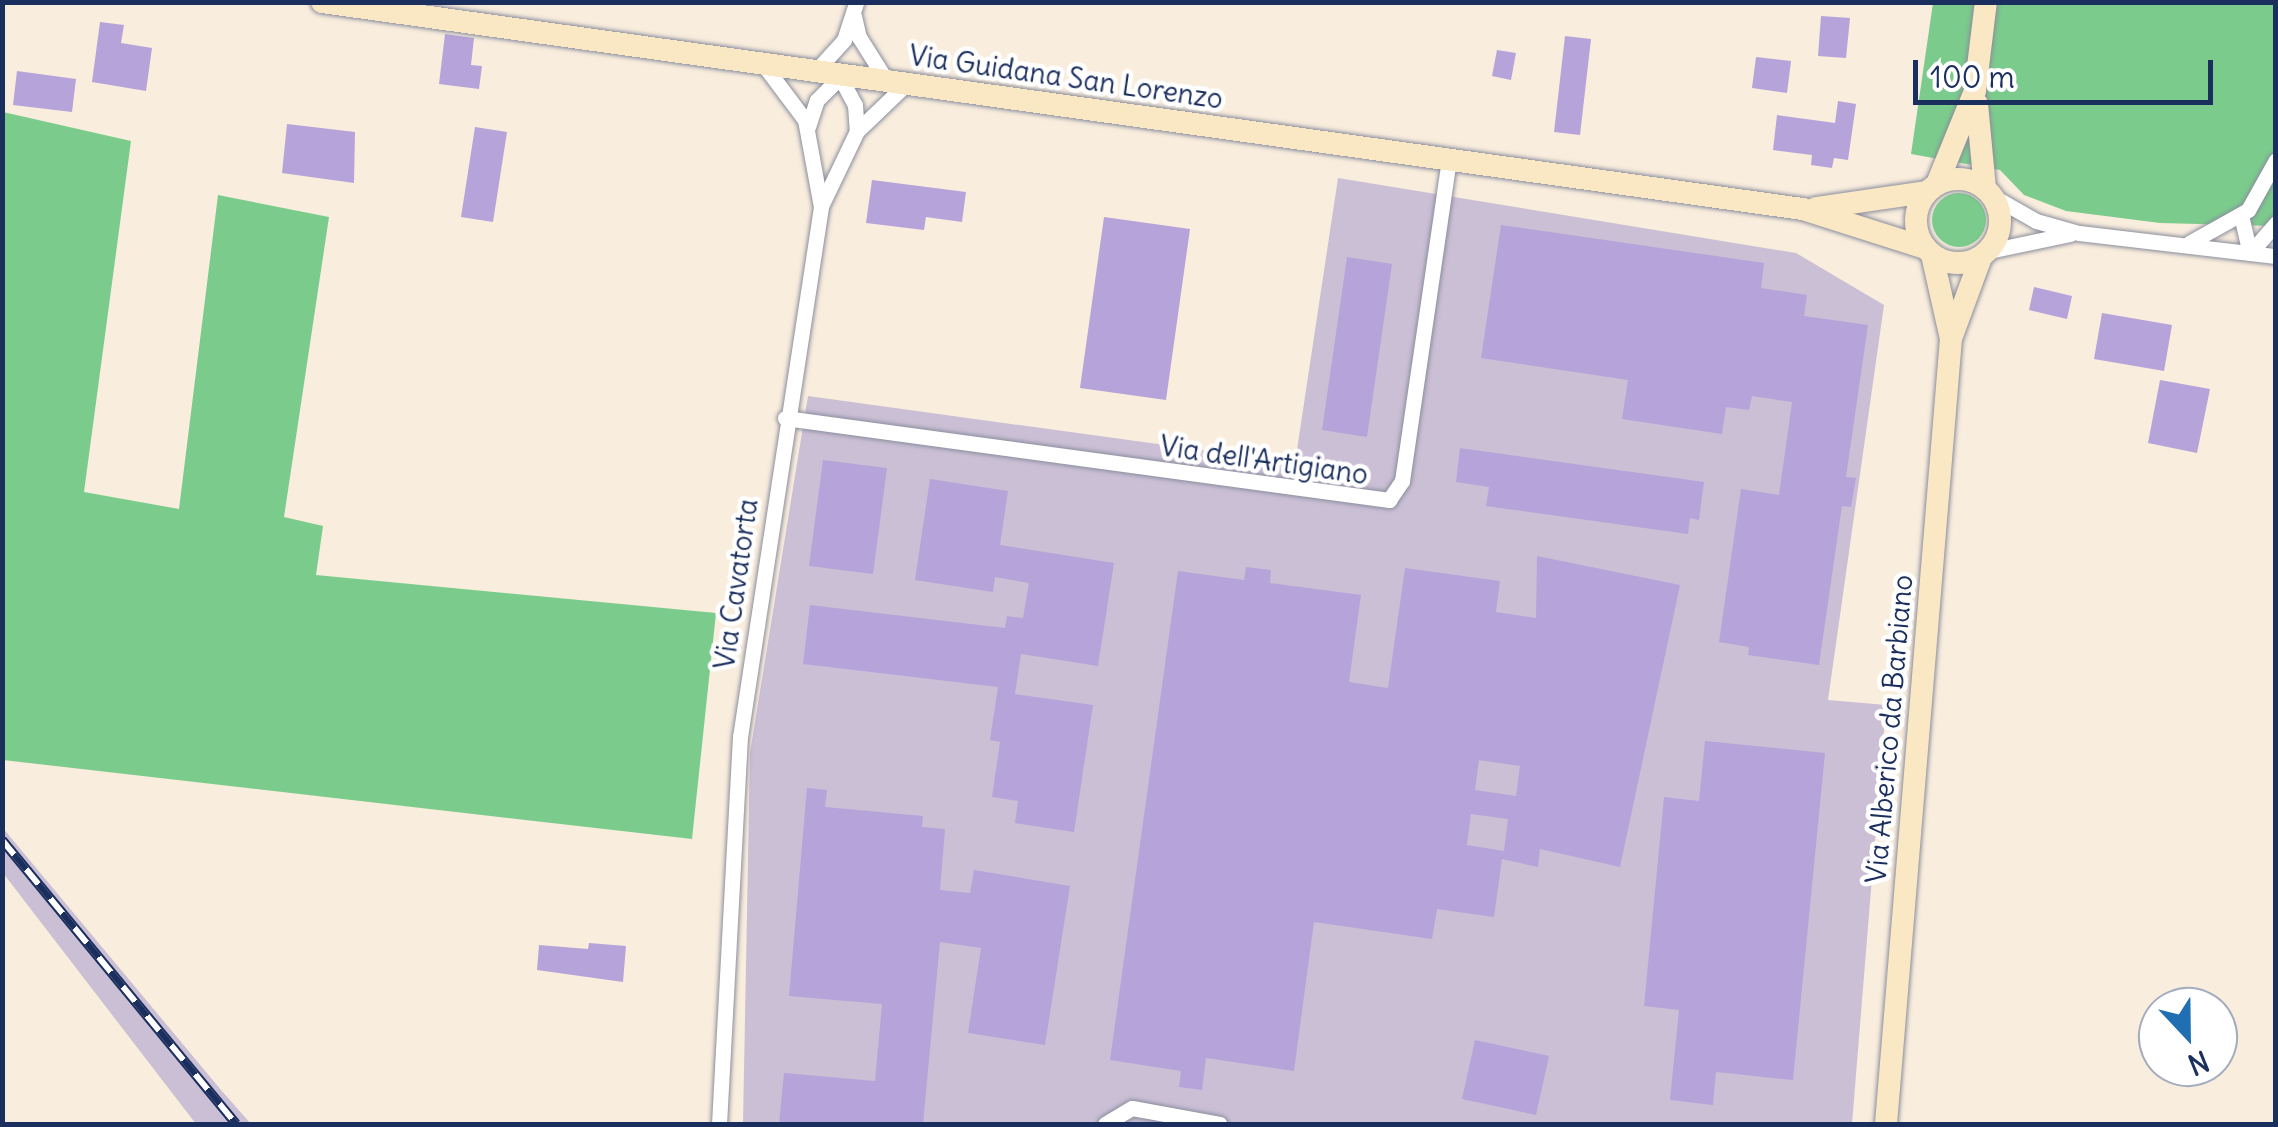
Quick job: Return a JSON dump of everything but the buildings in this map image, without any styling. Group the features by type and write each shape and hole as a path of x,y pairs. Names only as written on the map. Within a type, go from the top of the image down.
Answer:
{"street":[{"name":"Via Guidana San Lorenzo","path":"322,2 766,68 1449,158 1802,210"},
{"path":"1985,254 2001,225 1989,192 1975,91 1986,2"},
{"path":"813,74 835,53 855,10"},
{"path":"820,207 857,131 896,85 858,37 855,10"},
{"name":"Via Cavatorta","path":"719,1124 740,737 785,418 820,207 808,130 766,68"},
{"path":"808,130 816,100 840,78 855,105 857,131"},
{"path":"1928,252 1916,226 1975,91"},
{"name":"Via dell'Artigiano","path":"785,418 1388,500 1401,488 1449,158"},
{"path":"2184,245 2241,215 2260,196 2276,160"},
{"path":"1802,210 1932,188 1962,179 2036,221 2079,233 2276,256"},
{"path":"1802,210 1956,264 2079,233"},
{"path":"2241,215 2250,253"},
{"path":"2250,253 2276,223"},
{"name":"Via Alberico da Barbiano","path":"1928,252 1951,339"},
{"name":"Via Alberico da Barbiano","path":"1886,1124 1951,339 1985,254"},
{"path":"1105,1124 1132,1108 1220,1124"}],"shaded area":[{"path":"1338,178 1796,253 1884,305 1828,700 1886,705 1852,1124 743,1124 750,753 808,396 1295,463"},
{"path":"2,827 251,1124 196,1124 3,873"}],"green space":[{"path":"1933,3 2275,3 2275,226 2160,223 2066,211 2024,195 2000,170 1911,154"},
{"path":"3,112 131,141 84,492 179,509 218,195 329,217 284,517 323,526 316,575 716,613 692,839 3,760"},
{"path":"1959,193 1978,201 1986,220 1978,239 1959,247 1940,239 1932,220 1940,201"}],"railway":[{"path":"2,840 236,1124"}]}
